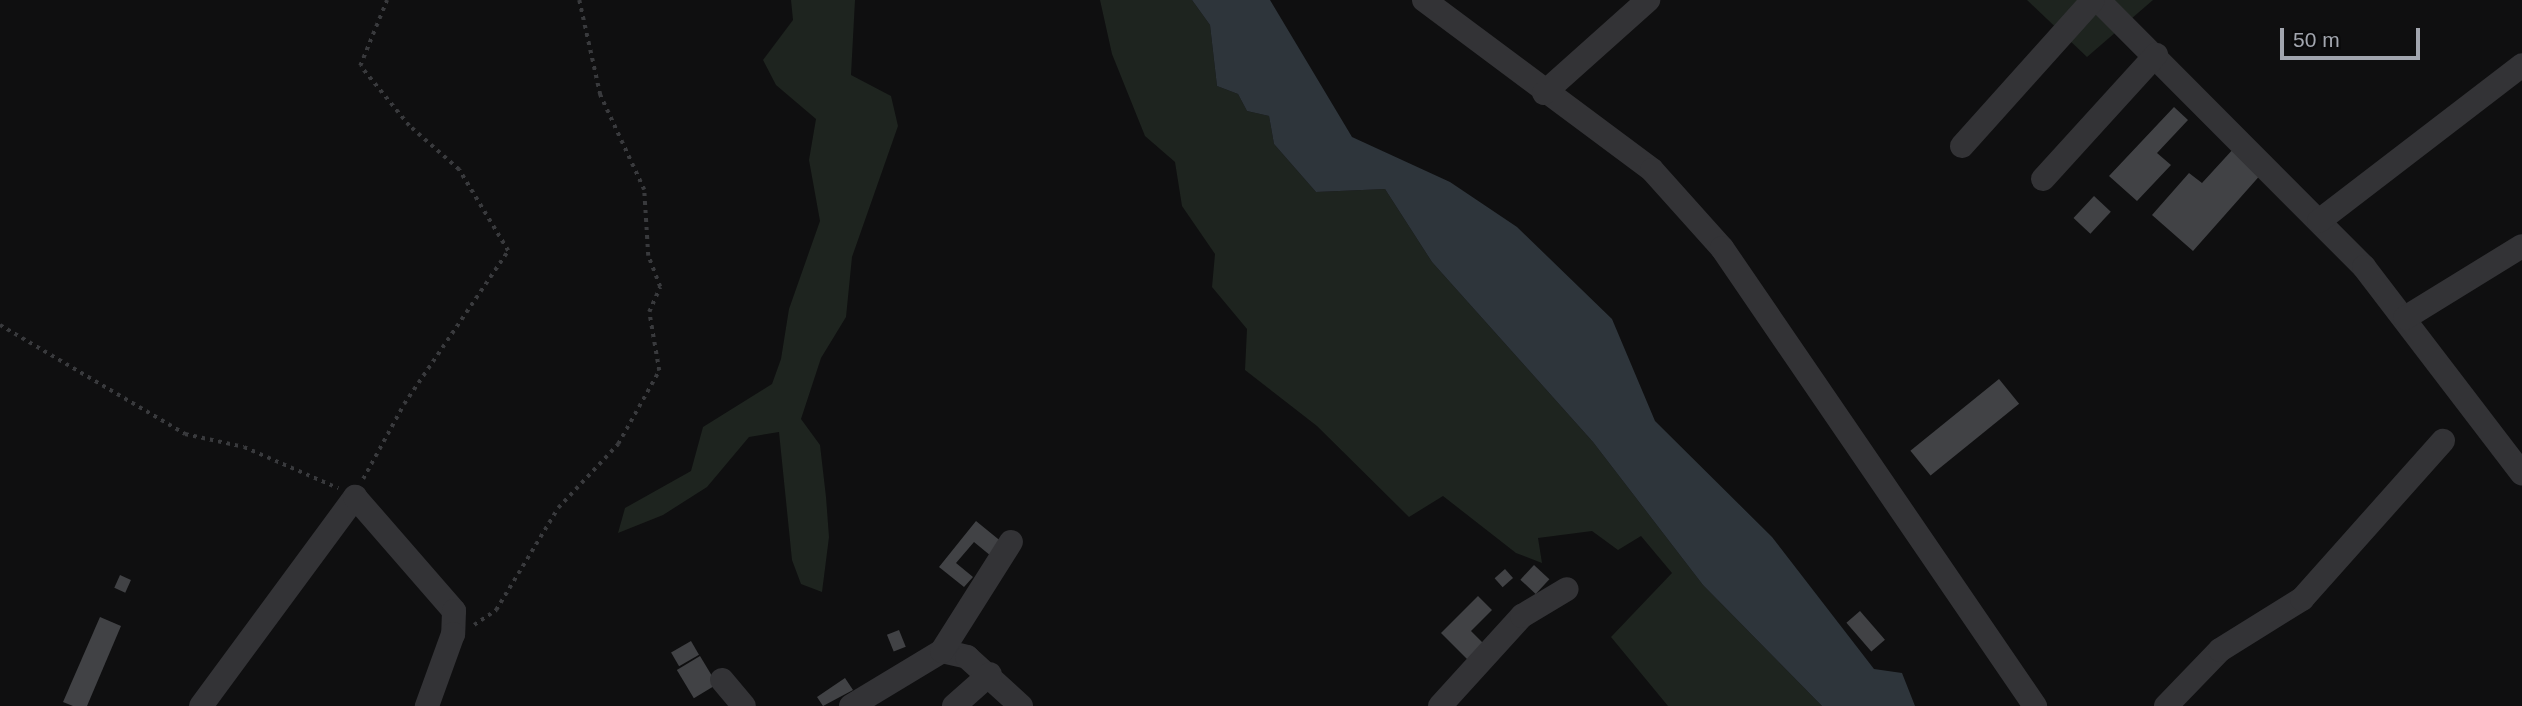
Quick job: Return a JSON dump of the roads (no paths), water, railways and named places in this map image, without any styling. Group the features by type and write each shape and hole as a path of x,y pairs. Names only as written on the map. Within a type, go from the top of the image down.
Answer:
{"street":[{"path":"1424,0 1544,93 1652,170 1722,248 2035,706"},
{"path":"1544,93 1648,0"},
{"path":"1962,146 2093,0"},
{"path":"2098,0 2156,55 2319,221 2405,318 2522,474"},
{"path":"2043,179 2156,55"},
{"path":"2319,221 2522,65"},
{"path":"2405,318 2522,246"},
{"path":"2166,706 2220,650 2302,599 2443,441"},
{"path":"201,706 355,497 450,601 453,634 427,706"},
{"path":"850,706 942,651 1011,542"},
{"path":"1440,706 1522,616 1567,589"},
{"path":"942,651 967,657 990,674 1021,706"},
{"path":"954,706 990,674"},
{"path":"722,680 744,706"}]}
